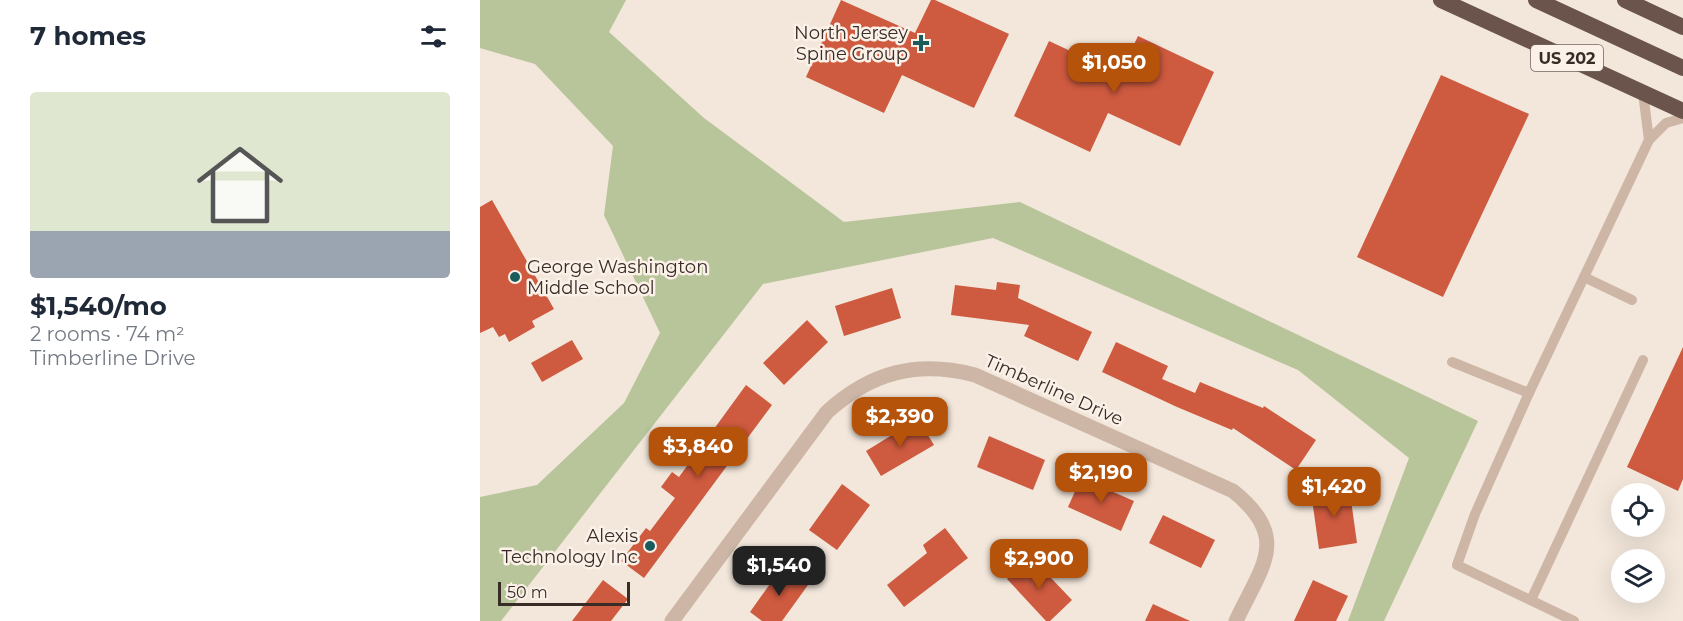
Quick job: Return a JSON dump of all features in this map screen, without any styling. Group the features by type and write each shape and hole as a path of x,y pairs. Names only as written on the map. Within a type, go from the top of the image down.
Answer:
{"highway":[{"name":"US 202","path":"1441,0 1683,111"},
{"path":"1536,0 1683,68"},
{"path":"1625,0 1683,27"}],"street":[{"name":"Timberline Drive","path":"672,621 827,412 845,395 875,379 909,370 936,369 975,375 1233,491 1257,515 1264,530 1267,555 1236,621"}],"lane":[{"path":"1643,93 1649,140"},
{"path":"1574,621 1457,565 1475,514 1529,393 1649,140 1666,123 1683,118"},
{"path":"1584,277 1632,300"},
{"path":"1531,600 1643,360"},
{"path":"1452,363 1529,393"}],"green space":[{"path":"480,0 626,0 609,32 704,118 844,222 1020,202 1478,421 1384,621 1348,621 1409,458 1298,370 993,238 763,284 501,621 480,621 480,497 537,485 624,403 660,333 604,215 613,146 535,64 480,48"}],"building":[{"path":"841,0 915,33 931,0 935,0 1009,34 974,108 902,75 884,113 806,77"},
{"path":"1138,36 1214,72 1180,146 1108,113 1090,152 1014,116 1049,41 1120,74"},
{"path":"1441,75 1529,114 1443,297 1357,257"},
{"name":"George Washington Middle School","path":"492,200 554,309 532,321 535,327 509,342 505,334 499,337 493,327 480,333 480,207"},
{"path":"997,282 1020,285 1018,298 1092,332 1078,361 1024,336 1029,325 951,315 955,285 996,290"},
{"path":"892,288 901,318 844,336 835,306"},
{"path":"807,320 828,342 784,385 763,363"},
{"path":"572,340 583,359 542,382 531,363"},
{"path":"1116,342 1168,366 1162,379 1195,393 1200,382 1263,408 1264,406 1316,440 1296,470 1233,428 1232,430 1177,407 1102,372"},
{"path":"1683,347 1683,479 1678,491 1627,467"},
{"path":"746,385 772,405 644,578 621,561 646,528 650,531 675,498 661,487 672,472 679,477"},
{"path":"918,419 934,445 881,476 866,451"},
{"path":"989,436 1045,460 1033,490 977,467"},
{"path":"1081,478 1134,501 1121,531 1068,507"},
{"path":"842,484 870,505 837,550 809,530"},
{"path":"1349,486 1357,543 1319,549 1311,492"},
{"path":"1163,515 1215,540 1201,568 1149,543"},
{"path":"945,528 968,558 904,607 887,585 927,553 923,545"},
{"path":"1030,556 1072,600 1050,621 1046,621 1007,579"},
{"path":"782,567 808,585 782,621 762,621 750,612"},
{"path":"603,580 628,599 611,621 572,621"},
{"path":"1313,580 1348,596 1336,621 1294,621"},
{"path":"1153,604 1190,621 1145,621"}],"place":[{"name":"North Jersey Spine Group","path":"921,43"},
{"name":"George Washington Middle School","path":"515,277"},
{"name":"Alexis Technology Inc","path":"650,546"}]}
